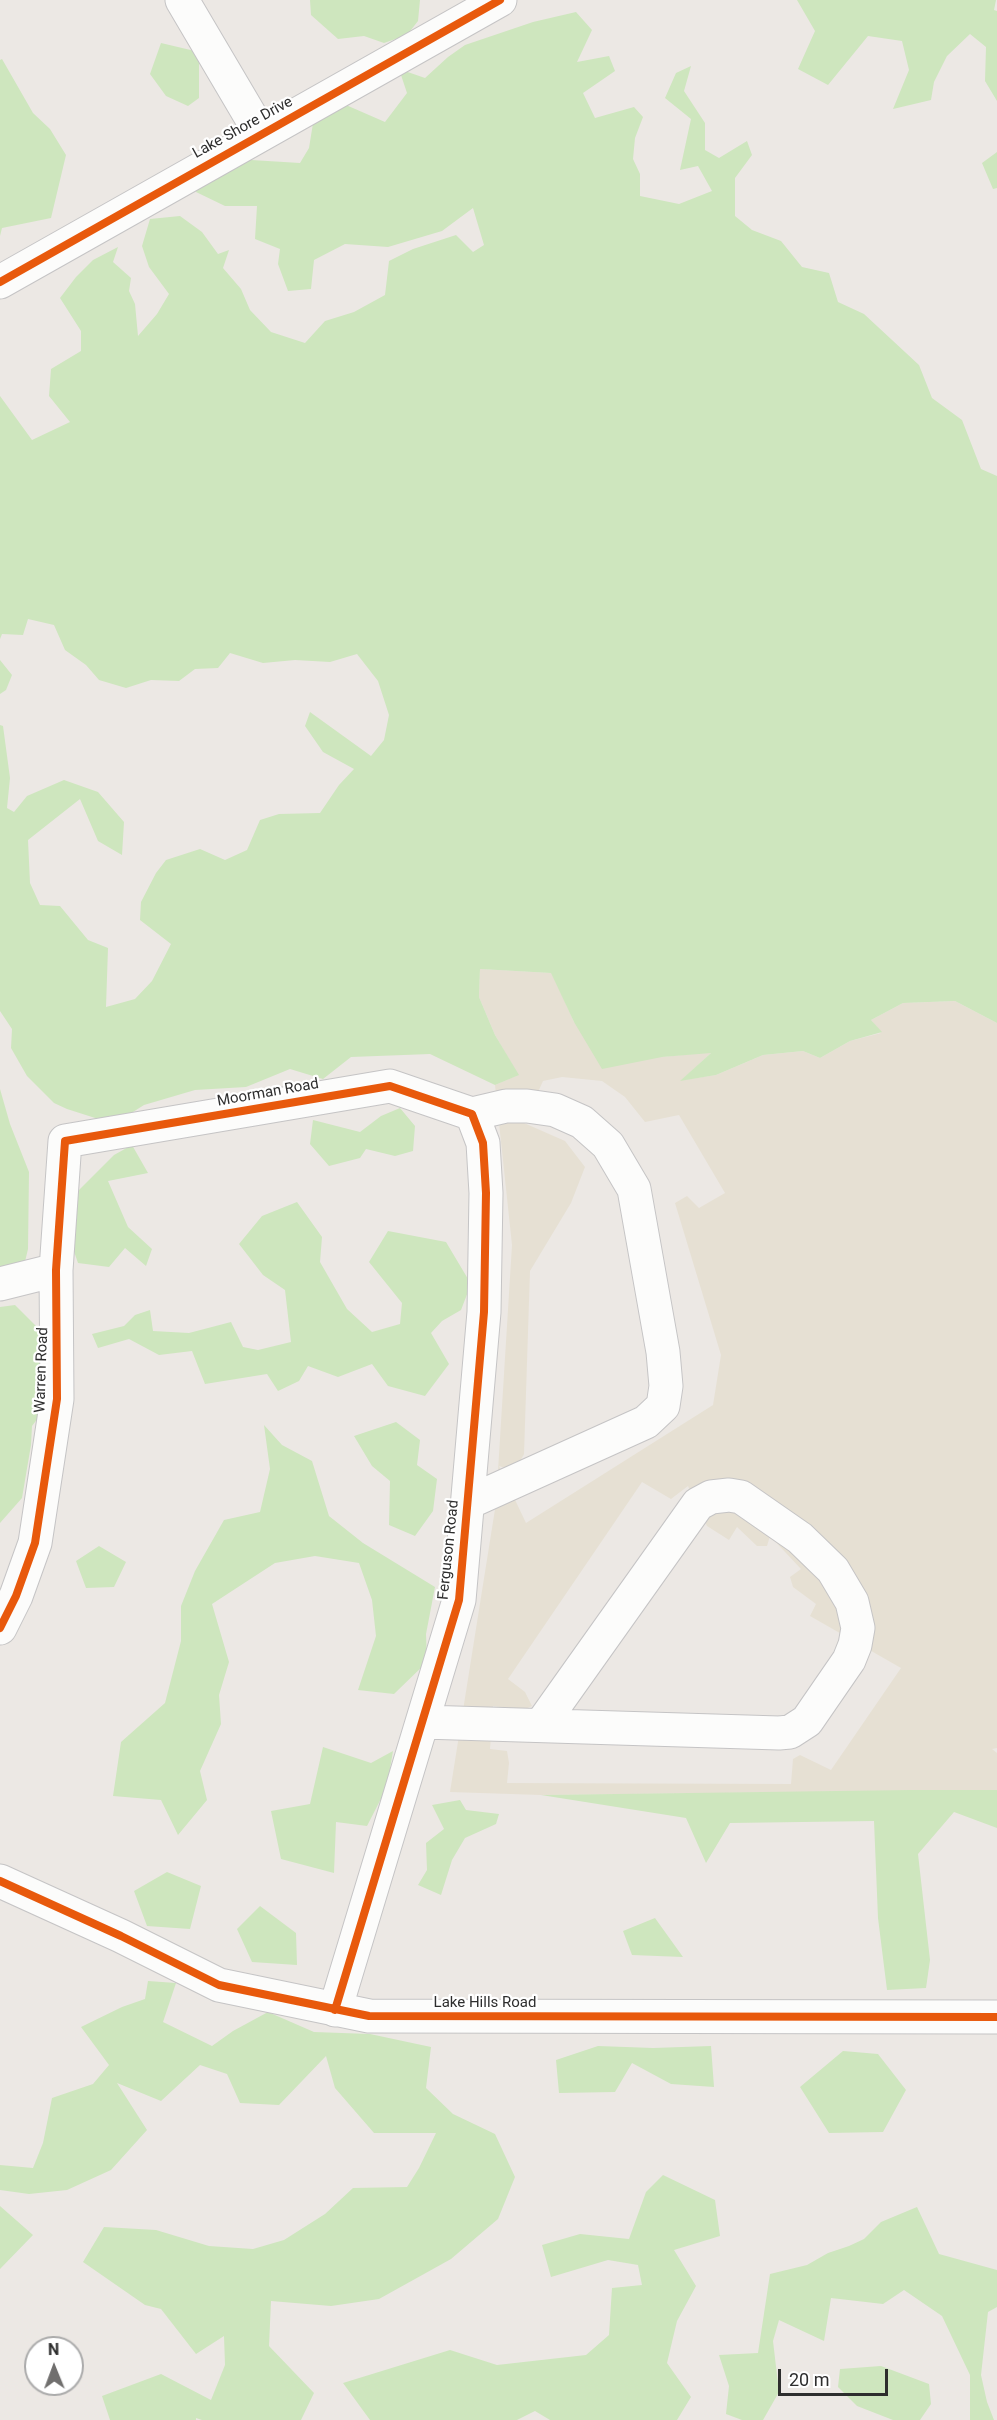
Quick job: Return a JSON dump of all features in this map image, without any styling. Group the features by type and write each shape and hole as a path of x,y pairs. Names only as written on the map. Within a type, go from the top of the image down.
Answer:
{"street":[{"path":"182,0 261,134"},
{"name":"Lake Shore Drive","path":"0,282 500,0"},
{"name":"Moorman Road","path":"64,1141 390,1086 472,1114"},
{"path":"467,1503 646,1422 663,1406 666,1386 663,1352 634,1189 608,1145 582,1122 555,1110 506,1106 472,1114"},
{"name":"Ferguson Road","path":"335,2010 459,1600 484,1312 486,1193 483,1143 472,1114"},
{"name":"Warren Road","path":"0,1628 16,1596 35,1542 57,1399 56,1270 64,1141"},
{"path":"0,1284 56,1270"},
{"path":"423,1722 790,1732 807,1721 849,1660 858,1628 852,1602 833,1570 800,1538 741,1497 729,1495 711,1497 698,1504 540,1725"},
{"name":"Lake Hills Road","path":"0,1881 121,1936 219,1985 369,2016 997,2017"}],"shaded area":[{"path":"480,969 552,973 574,1022 662,1057 712,1052 682,1080 716,1075 763,1055 803,1051 820,1058 850,1041 881,1033 871,1020 903,1003 955,1001 997,1023 997,1748 992,1749 997,1753 997,1790 541,1795 450,1792 496,1503 512,1245 495,1085 518,1075 495,1035 479,997","holes":["562,1077 602,1081 625,1097 645,1122 679,1115 725,1193 699,1208 687,1196 675,1203 721,1355 713,1405 526,1523 499,1466 515,1471 524,1454 530,1271 571,1203 585,1167 565,1141 524,1123 543,1081","642,1482 671,1499 688,1486 707,1526 729,1540 737,1527 757,1546 767,1546 770,1536 801,1569 790,1577 793,1587 816,1604 810,1616 901,1668 831,1770 800,1755 793,1759 791,1784 507,1783 509,1763 507,1751 490,1749 493,1706 523,1710 532,1706 525,1692 508,1679"]}],"green space":[{"path":"310,0 420,0 418,21 407,35 384,43 364,36 338,39 311,15"},
{"path":"797,0 996,0 994,10 997,11 997,101 985,81 986,47 970,34 947,56 934,82 931,100 893,109 909,70 902,41 868,36 828,85 798,69 815,31"},
{"path":"576,12 592,30 577,62 609,56 615,71 583,93 595,118 634,107 643,117 635,138 633,159 640,174 640,196 679,204 712,191 698,166 680,170 691,119 665,98 676,73 691,66 684,91 705,123 705,150 719,158 747,141 752,155 735,178 735,216 752,230 781,241 802,267 829,273 838,302 864,314 919,365 932,398 962,420 981,469 997,476 997,1023 955,1001 903,1003 871,1020 882,1032 850,1041 820,1058 803,1051 763,1055 716,1075 680,1081 711,1053 662,1057 602,1069 574,1022 551,973 480,969 479,997 495,1035 519,1075 495,1085 430,1054 351,1057 323,1079 290,1069 246,1087 195,1090 144,1105 114,1124 54,1103 27,1076 11,1048 12,1029 0,1011 0,725 3,726 10,778 7,808 14,812 27,796 64,780 98,792 124,822 122,855 98,841 80,799 28,840 30,883 40,905 60,906 88,940 108,948 106,1007 135,999 152,981 171,944 140,920 141,902 156,873 166,860 200,849 225,860 247,850 260,820 279,814 320,813 339,785 354,769 323,752 305,726 310,712 371,756 384,740 389,715 378,681 357,654 330,662 295,660 263,663 230,653 218,668 195,669 179,681 151,680 126,688 99,680 86,665 65,650 54,625 28,619 23,635 2,634 0,639 0,396 32,440 70,422 49,396 51,369 81,351 81,331 60,298 93,260 118,247 113,262 131,278 129,291 135,304 138,336 157,314 169,294 149,267 142,246 150,219 180,216 202,232 218,254 229,250 223,268 241,289 250,310 271,332 305,343 325,321 354,312 385,295 389,261 413,249 456,235 473,252 484,245 473,208 442,231 388,247 345,244 314,260 311,289 288,291 278,264 280,249 255,239 257,206 225,206 196,192 201,177 235,159 300,163 309,148 314,117 346,105 385,122 407,93 399,69 425,78 465,45 533,22"},
{"path":"161,43 199,52 199,98 188,106 166,96 150,74"},
{"path":"2,59 33,113 50,129 66,155 51,218 2,228 0,236 0,60"},
{"path":"997,152 997,188 993,189 982,163"},
{"path":"0,660 12,675 6,690 0,694"},
{"path":"0,1089 10,1124 29,1172 28,1249 23,1270 0,1276"},
{"path":"400,1108 415,1126 413,1151 395,1156 366,1149 360,1158 329,1166 310,1144 313,1120 360,1132 381,1116"},
{"path":"132,1145 148,1173 108,1181 128,1227 152,1249 146,1266 125,1248 109,1267 78,1263 68,1234 77,1192 114,1155"},
{"path":"297,1202 322,1237 320,1262 347,1309 372,1332 400,1324 402,1303 369,1262 388,1231 446,1242 471,1284 461,1310 442,1321 431,1333 449,1364 425,1396 388,1386 372,1364 338,1377 308,1366 299,1381 278,1391 267,1374 205,1384 192,1351 159,1355 129,1339 98,1348 92,1334 124,1326 135,1315 150,1310 153,1331 189,1333 231,1322 243,1347 258,1350 291,1342 285,1290 263,1275 239,1244 262,1216"},
{"path":"15,1305 38,1328 48,1363 41,1414 32,1426 22,1498 0,1523 0,1307"},
{"path":"396,1422 420,1440 417,1465 437,1479 433,1511 415,1536 389,1525 390,1481 372,1466 354,1436"},
{"path":"264,1425 282,1445 312,1461 329,1516 363,1543 435,1587 426,1634 427,1662 394,1694 358,1690 376,1636 372,1600 359,1563 315,1556 275,1563 212,1604 229,1662 219,1695 221,1724 200,1771 207,1800 178,1835 161,1800 113,1796 121,1742 165,1703 181,1641 181,1606 195,1571 224,1520 260,1512 270,1469"},
{"path":"99,1546 126,1562 114,1587 86,1588 76,1561"},
{"path":"323,1747 371,1763 393,1751 387,1787 367,1826 336,1822 334,1873 281,1859 271,1811 310,1804"},
{"path":"997,1790 997,1828 954,1812 918,1854 930,1960 926,1988 887,1990 878,1918 874,1821 730,1823 706,1863 686,1818 541,1795"},
{"path":"460,1800 466,1810 499,1814 496,1824 465,1838 452,1860 441,1895 418,1885 427,1870 426,1843 444,1829 432,1805"},
{"path":"167,1872 201,1886 190,1929 147,1926 134,1891"},
{"path":"260,1906 296,1933 297,1965 252,1962 237,1929"},
{"path":"655,1918 683,1957 632,1955 623,1931"},
{"path":"148,1981 176,1983 163,2022 212,2046 233,2031 268,2012 314,2032 370,2034 431,2047 426,2088 453,2114 495,2134 515,2177 498,2219 451,2259 379,2299 331,2306 271,2301 269,2346 314,2393 301,2420 202,2420 196,2418 196,2420 110,2420 102,2396 161,2374 211,2400 225,2365 224,2336 196,2354 161,2309 145,2305 83,2262 104,2227 156,2230 209,2246 253,2249 284,2240 325,2214 353,2188 407,2187 436,2133 374,2133 335,2088 326,2056 279,2105 240,2103 227,2074 200,2065 161,2101 117,2083 147,2130 111,2170 67,2190 29,2194 0,2190 0,2165 33,2168 43,2143 52,2098 93,2084 109,2065 81,2027 122,2007 145,1999"},
{"path":"598,2046 653,2048 711,2046 714,2087 671,2084 632,2063 615,2092 559,2093 556,2060"},
{"path":"843,2051 878,2054 906,2090 883,2132 829,2133 800,2087"},
{"path":"663,2175 715,2200 720,2236 674,2250 696,2286 677,2321 667,2363 691,2397 677,2420 550,2420 535,2411 517,2420 370,2420 343,2383 450,2350 497,2365 586,2355 609,2335 612,2288 642,2285 638,2265 608,2260 551,2277 542,2245 580,2234 629,2239 646,2192"},
{"path":"0,2206 33,2235 0,2269"},
{"path":"917,2207 939,2254 997,2270 997,2307 988,2312 981,2375 994,2420 970,2420 970,2375 942,2316 904,2290 883,2304 831,2298 824,2341 779,2320 773,2341 779,2392 763,2420 742,2420 726,2414 729,2386 719,2355 758,2353 770,2274 807,2265 828,2253 849,2246 864,2239 881,2222"},
{"path":"881,2366 929,2384 931,2404 920,2420 893,2420 857,2406 838,2387 840,2369"}],"cycle path":[{"path":"0,282 500,0"},
{"path":"0,1628 16,1596 35,1543 57,1399 56,1270 65,1141 390,1086 472,1114 483,1143 486,1193 484,1312 459,1600 335,2010"},
{"path":"0,1881 121,1936 219,1985 369,2016 997,2017"}]}
